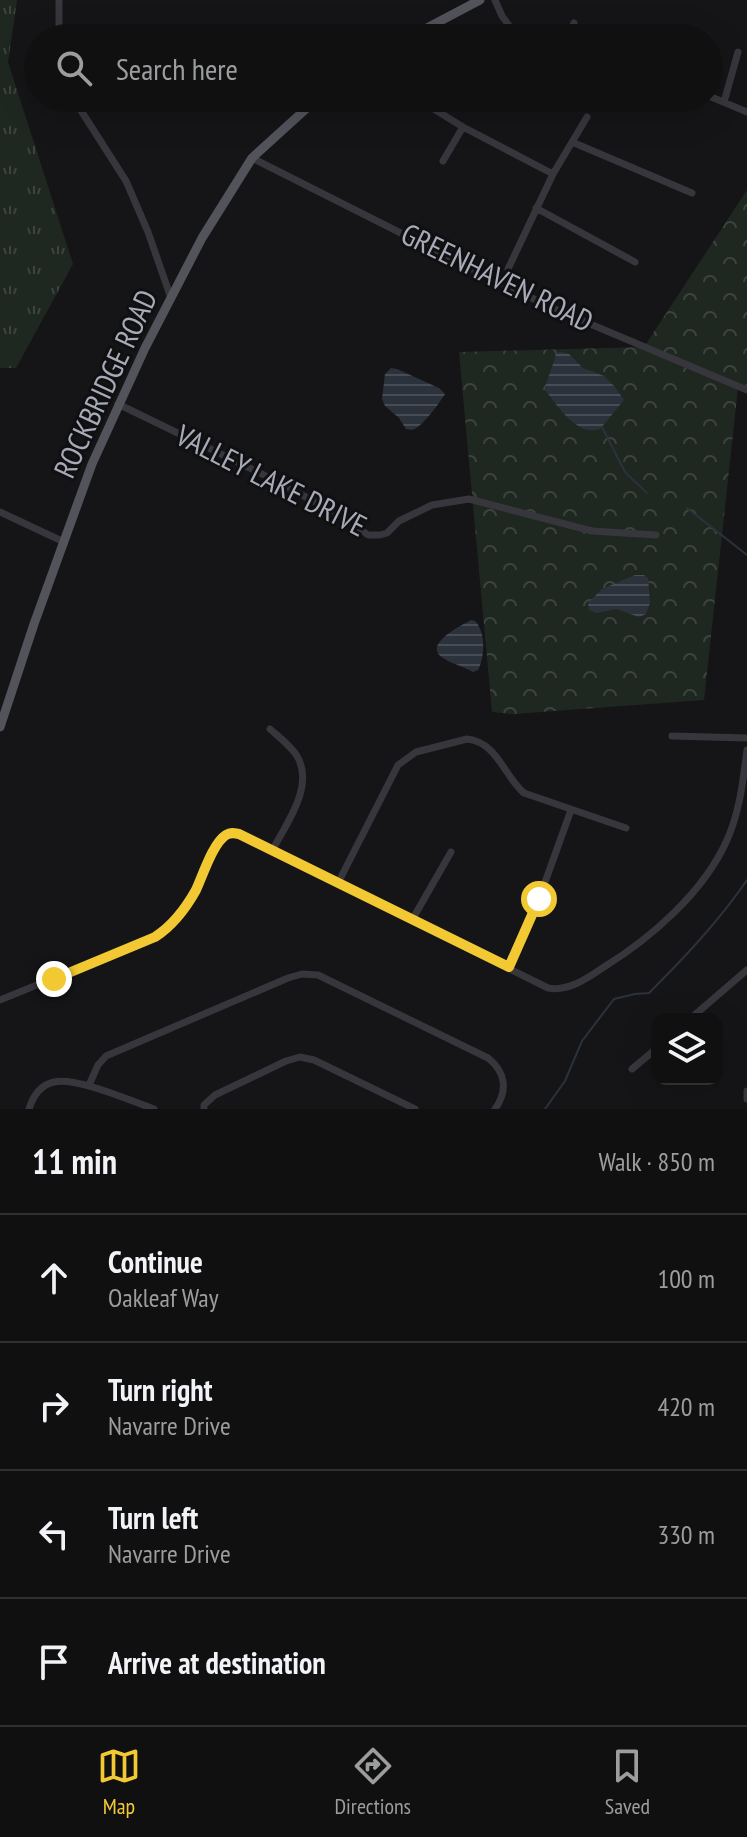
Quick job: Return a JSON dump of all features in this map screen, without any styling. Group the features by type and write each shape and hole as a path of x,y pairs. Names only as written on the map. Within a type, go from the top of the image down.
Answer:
{"main road":[{"path":"435,24 480,0"},
{"name":"ROCKBRIDGE ROAD","path":"0,727 4,703 92,464 118,404 202,238 252,158 303,112"}],"street":[{"path":"59,0 59,24"},
{"path":"495,0 508,24"},
{"path":"738,52 724,102 747,112"},
{"path":"82,112 126,181 171,298"},
{"path":"439,112 553,174"},
{"path":"508,269 553,174 587,117"},
{"path":"443,161 463,127"},
{"path":"572,142 692,193"},
{"name":"GREENHAVEN ROAD","path":"252,158 557,310 747,390"},
{"path":"536,208 635,262"},
{"name":"VALLEY LAKE DRIVE","path":"118,404 288,487 342,516 368,535 387,533 399,521 432,505 469,499 592,531 656,535"},
{"path":"0,512 64,542"},
{"path":"270,729 296,753 302,766 303,781 300,795 272,851"},
{"path":"672,736 747,738"},
{"path":"338,883 394,771 403,760 416,752 467,739 481,742 492,751 524,793 626,828"},
{"path":"0,1000 168,929 195,891 213,852 231,833 239,834 548,988 568,987 626,954 670,917 699,884 726,843 740,798 747,750"},
{"path":"509,967 539,899 571,810"},
{"path":"412,920 451,852"},
{"path":"697,1013 747,970"},
{"path":"89,1085 106,1056 288,978 309,974 353,990 488,1058 502,1075 505,1088 495,1109"},
{"path":"632,1069 651,1053"},
{"path":"204,1109 204,1105 215,1095 300,1057 314,1060 415,1109"},
{"path":"29,1109 40,1089 62,1081 89,1085 154,1109"},
{"path":"747,1091 747,1099"}],"green space":[{"path":"0,0 17,0 8,62 73,264 16,368 0,368"},
{"path":"747,190 747,392 738,388 704,700 514,714 492,712 459,352 644,347"}],"shaded area":[{"path":"556,353 569,354 583,368 604,376 624,400 600,429 584,429 576,424 545,390"},
{"path":"391,368 439,388 445,394 426,420 412,430 406,429 382,399 385,374"},
{"path":"635,575 648,578 650,603 646,614 639,617 616,609 597,613 589,610 588,603 602,589"},
{"path":"471,620 479,626 483,645 480,665 473,672 443,658 437,647 445,636"}],"waterway":[{"path":"602,427 625,472 647,493"},
{"path":"687,508 747,555"},
{"path":"545,1109 565,1081 582,1041 614,999 649,993 701,939 747,880"}],"route":[{"path":"54,979 168,929 195,891 213,852 231,833 239,834 509,967 539,899"}]}
